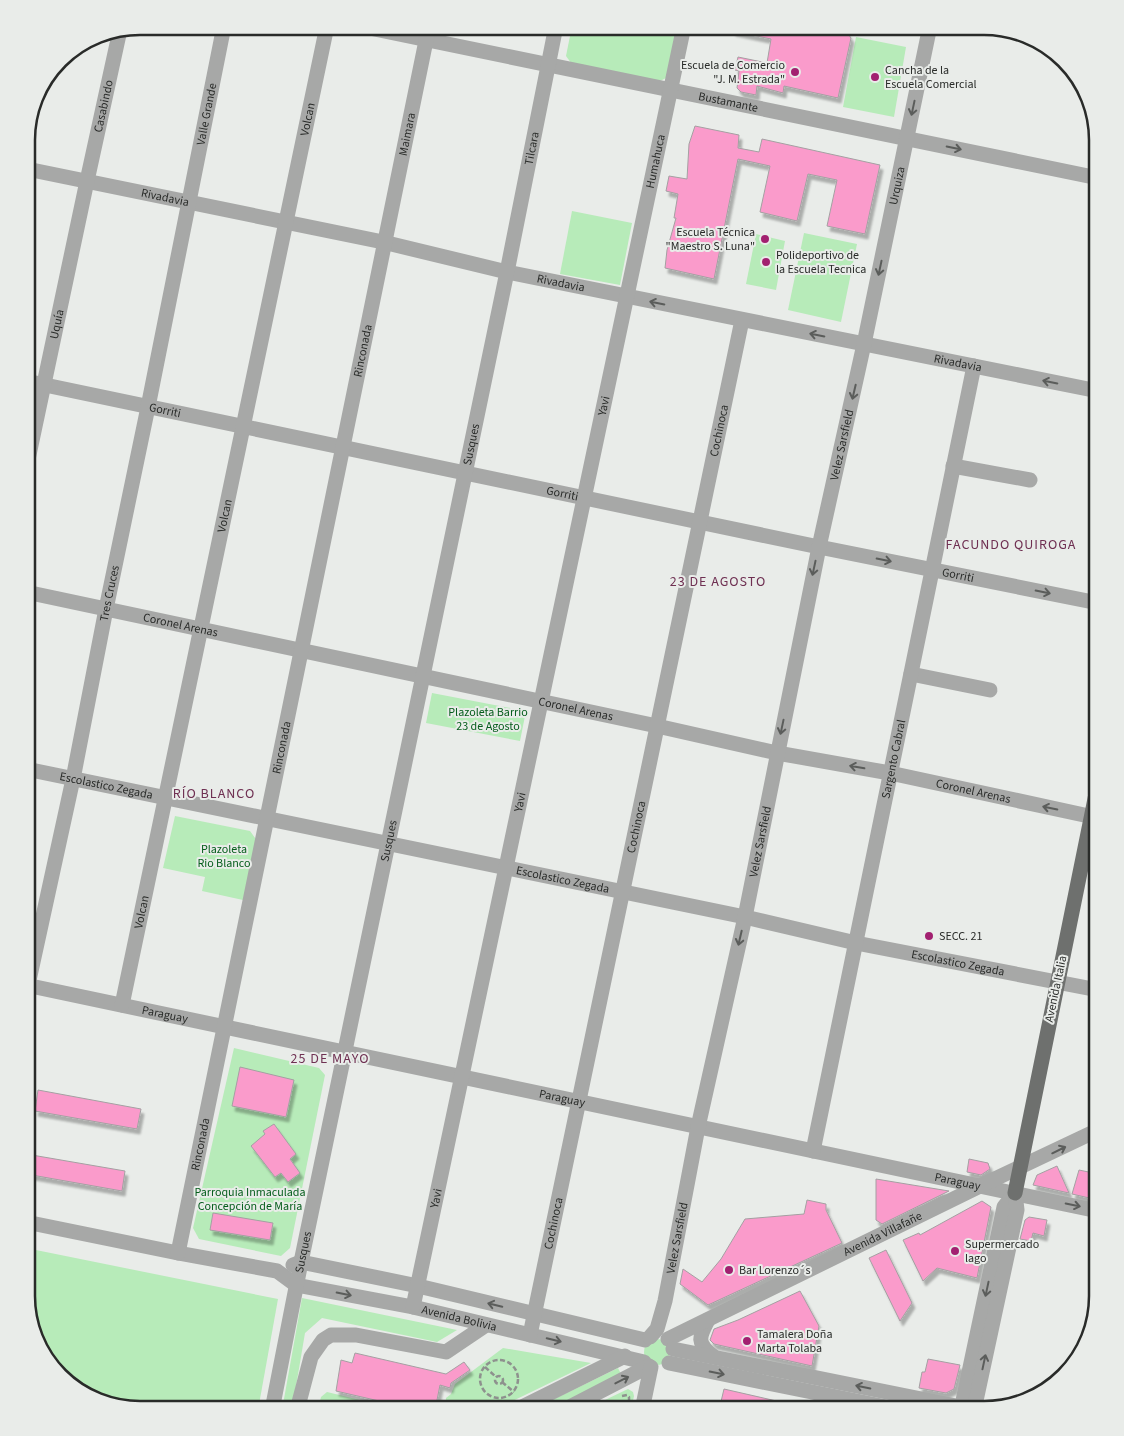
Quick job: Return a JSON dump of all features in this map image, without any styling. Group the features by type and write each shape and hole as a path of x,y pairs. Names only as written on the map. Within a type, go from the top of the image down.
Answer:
{"main road":[{"name":"Avenida Italia","path":"1014,1193 1057,982 1089,840"}],"street":[{"name":"Valle Grande","path":"188,202 222,35"},
{"name":"Volcan","path":"122,1005 325,35"},
{"name":"Maimara","path":"383,242 427,35"},
{"name":"Bustamante","path":"435,35 548,65 1089,176"},
{"name":"Tilcara","path":"507,272 554,35"},
{"name":"Humahuca","path":"628,297 682,35"},
{"name":"Urquiza","path":"864,344 928,35"},
{"name":"Casabindo","path":"87,181 118,38"},
{"name":"Rivadavia","path":"35,171 383,242 507,272 1089,389"},
{"name":"Uquía","path":"35,426 87,181"},
{"name":"Tres Cruces","path":"35,949 73,779 188,202"},
{"name":"Rinconada","path":"178,1254 383,242"},
{"name":"Susques","path":"274,1401 344,1052 507,272"},
{"name":"Yavi","path":"413,1307 628,297"},
{"name":"Cochinoca","path":"530,1334 742,320"},
{"name":"Velez Sarsfield","path":"645,1341 657,1329 665,1301 698,1127 745,917 819,546 864,344"},
{"name":"Sargento Cabral","path":"813,1151 974,366"},
{"name":"Gorriti","path":"35,382 700,522 1089,601"},
{"path":"953,466 1030,480"},
{"name":"Coronel Arenas","path":"35,594 777,752 890,773 1089,817"},
{"path":"910,674 990,690"},
{"name":"Escolastico Zegada","path":"35,771 745,917 856,943 1089,988"},
{"name":"Paraguay","path":"35,987 1089,1208"},
{"name":"Avenida Villafañe","path":"670,1351 708,1320 1089,1134"},
{"name":"Avenida Italia","path":"970,1401 1004,1207 1014,1193"},
{"name":"Avenida Bolivia","path":"35,1224 178,1254 277,1271 296,1285 413,1307 530,1334 648,1365"},
{"path":"277,1271 301,1262"},
{"name":"Avenida Bolivia","path":"301,1262 418,1286 645,1341"},
{"path":"665,1301 671,1319 679,1326 708,1320"},
{"path":"708,1320 700,1341 713,1356"},
{"path":"299,1401 311,1356 323,1340 331,1335 356,1335 446,1352 486,1325"},
{"path":"534,1401 623,1357 645,1341 663,1336 670,1351 664,1367 648,1365 581,1401"},
{"path":"643,1401 648,1365 640,1351 645,1341"},
{"path":"670,1351 713,1356 930,1401"},
{"path":"670,1351 866,1401"}],"path":[{"path":"501,1360 511,1365 518,1374 517,1387 514,1392 504,1398 492,1397 487,1394 480,1379 481,1372 485,1367 489,1363 501,1360"},
{"path":"485,1367 496,1377 501,1376 502,1382 514,1392"}],"green space":[{"path":"570,35 675,35 668,77 656,83 574,67 566,56"},
{"name":"Cancha de la Escuela Comercial","path":"856,37 906,47 894,117 843,107"},
{"path":"572,211 632,223 620,285 560,274"},
{"path":"804,233 857,244 841,322 788,310"},
{"name":"Polideportivo de la Escuela Tecnica","path":"756,234 785,241 776,290 746,284"},
{"name":"Plazoleta Barrio 23 de Agosto","path":"432,693 526,711 520,741 426,723"},
{"name":"Plazoleta Rio Blanco","path":"175,816 250,831 258,842 243,900 202,891 205,877 163,868"},
{"name":"Parroquia Inmaculada Concepción de María","path":"234,1048 319,1068 325,1075 290,1248 281,1256 199,1239 193,1228"},
{"path":"35,1250 278,1299 260,1401 140,1401 120,1399 94,1390 71,1375 61,1365 46,1342 36,1309"},
{"path":"302,1298 457,1330 437,1342 322,1318 305,1333 294,1401 284,1401"},
{"path":"657,1339 666,1343 670,1352 666,1361 657,1365 648,1361 644,1352 648,1343"},
{"path":"503,1348 591,1363 513,1401 446,1401 455,1384"},
{"path":"618,1368 621,1374 567,1401 550,1401"},
{"path":"628,1389 633,1392 634,1396 633,1401 603,1401"},
{"path":"327,1392 364,1401 320,1401 321,1397"}],"building":[{"path":"752,35 849,35 851,38 838,98 784,86 783,93 757,86 756,95 741,92 737,88 739,71 735,70 738,57 767,63 771,39"},
{"path":"695,126 739,135 738,148 759,152 762,139 880,165 865,234 827,226 837,180 808,174 797,221 760,212 770,166 738,159 714,279 665,268 667,250 676,218 674,218 678,194 666,191 669,176 687,179 689,144"},
{"path":"240,1067 294,1080 286,1117 232,1106"},
{"path":"38,1090 141,1109 137,1129 35,1111"},
{"path":"274,1124 296,1154 290,1159 300,1173 288,1182 281,1173 275,1177 251,1146 265,1134 263,1131"},
{"path":"35,1156 125,1171 122,1191 35,1176"},
{"path":"969,1159 988,1163 990,1169 981,1175 967,1172"},
{"path":"1057,1166 1069,1193 1033,1185 1037,1175"},
{"path":"1079,1170 1089,1172 1089,1198 1072,1194"},
{"path":"876,1179 949,1191 882,1224 876,1220"},
{"path":"807,1200 826,1204 826,1210 842,1243 708,1305 680,1284 683,1269 702,1282 721,1259 745,1219 804,1214"},
{"name":"Supermercado lago","path":"982,1201 991,1207 977,1278 937,1268 923,1281 903,1240 919,1233 920,1235"},
{"path":"213,1213 273,1223 270,1240 210,1230"},
{"path":"1029,1217 1047,1220 1044,1236 1033,1233 1031,1241 1020,1239 1025,1220"},
{"path":"886,1250 912,1303 900,1321 869,1258"},
{"path":"800,1291 819,1326 812,1366 714,1344 710,1340 714,1329"},
{"path":"355,1353 446,1374 464,1362 470,1370 451,1383 450,1388 440,1385 437,1401 379,1401 336,1391 341,1360 352,1363"},
{"path":"928,1359 960,1365 954,1389 946,1393 919,1388 922,1372 925,1372"},
{"path":"724,1389 776,1401 721,1401"}],"place":[{"name":"Escuela de Comercio \"J. M. Estrada\"","path":"795,72"},
{"name":"Cancha de la Escuela Comercial","path":"875,77"},
{"name":"Escuela Técnica \"Maestro S. Luna\"","path":"765,239"},
{"name":"Polideportivo de la Escuela Tecnica","path":"766,262"},
{"name":"SECC. 21","path":"929,936"},
{"name":"Supermercado lago","path":"955,1251"},
{"name":"Bar Lorenzo´s","path":"729,1270"},
{"name":"Tamalera Doña Marta Tolaba","path":"747,1341"}],"district":[{"name":"FACUNDO QUIROGA","path":"1011,545"},
{"name":"23 DE AGOSTO","path":"718,582"},
{"name":"RÍO BLANCO","path":"214,794"},
{"name":"25 DE MAYO","path":"330,1059"}]}
